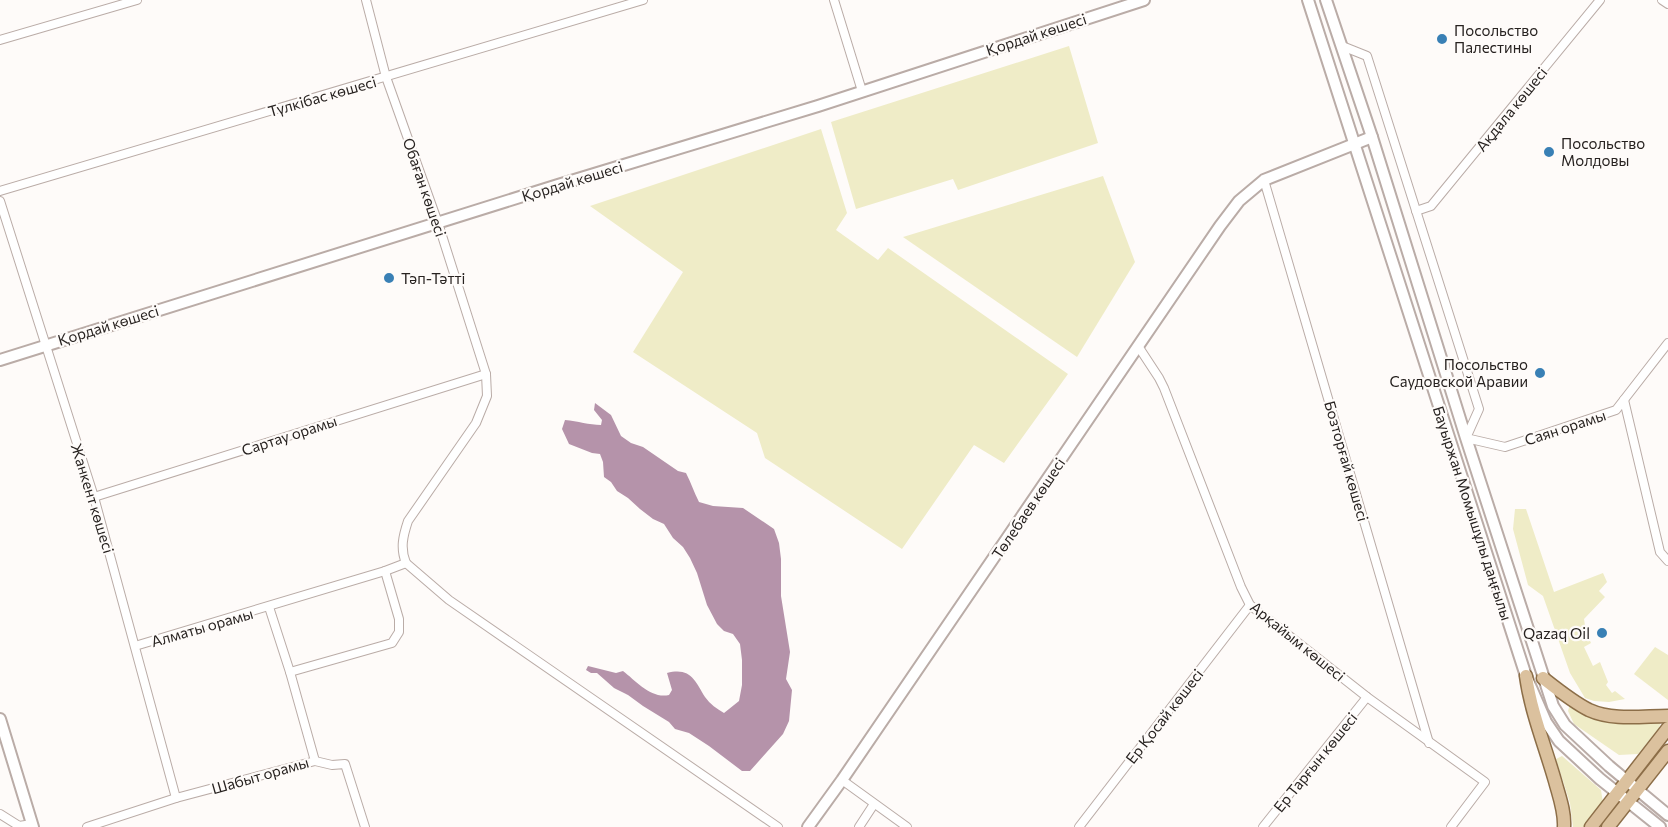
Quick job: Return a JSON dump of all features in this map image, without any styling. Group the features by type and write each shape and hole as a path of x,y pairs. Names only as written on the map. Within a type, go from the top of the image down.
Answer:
{"main road":[{"path":"1526,676 1529,702 1550,762 1562,807 1564,827"},
{"path":"1543,678 1590,711 1615,716 1668,716"},
{"path":"1591,827 1668,728"},
{"path":"1608,827 1668,751"}],"street":[{"path":"0,40 137,0"},
{"name":"Обаған көшесі","path":"366,0 386,77 438,223 486,374"},
{"name":"Түлкібас көшесі","path":"0,191 643,0"},
{"path":"834,0 862,91"},
{"name":"Қордай көшесі","path":"0,360 818,106 1142,0"},
{"name":"Бауыржан Момышұлы даңғылы","path":"1308,0 1526,676 1546,722 1559,741 1617,794 1660,827"},
{"name":"Бауыржан Момышұлы даңғылы","path":"1326,0 1553,706 1565,725 1637,790 1668,814"},
{"name":"Ақдала көшесі","path":"1416,211 1431,206 1600,0"},
{"path":"1662,0 1668,4"},
{"path":"1342,46 1367,56 1479,410 1466,438"},
{"path":"1264,180 1372,138"},
{"name":"Төлебаев көшесі","path":"808,827 1220,226 1239,201 1264,180"},
{"name":"Бозторғай көшесі","path":"1264,180 1429,743"},
{"name":"Жанкент көшесі","path":"0,201 94,497 176,798"},
{"name":"Саян орамы","path":"1466,438 1505,447 1616,410 1668,344"},
{"name":"Арқайым көшесі","path":"1138,346 1164,388 1250,605 1367,697 1485,782 1451,827"},
{"path":"486,374 487,396 476,423 408,521 402,538 402,554 406,563 449,600 778,827"},
{"name":"Сартау орамы","path":"94,497 486,374"},
{"path":"1624,400 1660,552 1668,561"},
{"name":"Алматы орамы","path":"135,646 269,607 406,563"},
{"path":"291,672 392,644 399,632 399,619 385,571"},
{"name":"Ер Қосай көшесі","path":"1079,827 1250,605"},
{"name":"Шабыт орамы","path":"87,827 176,798 315,761 291,672 269,607"},
{"name":"Ер Тарғын көшесі","path":"1263,827 1367,697"},
{"path":"0,719 3,742 33,825 19,826 0,814"},
{"path":"315,761 332,765 345,764 365,827"},
{"path":"842,780 907,827"},
{"path":"859,827 874,804"}],"shaded area":[{"path":"1069,46 1098,143 958,190 953,179 856,209 831,122"},
{"path":"821,129 847,213 836,230 878,260 888,248 1068,374 1004,463 974,445 902,549 765,458 757,433 633,352 683,272 590,206"},
{"path":"1103,176 1135,262 1077,357 903,237"},
{"path":"595,403 611,415 621,436 643,447 678,471 686,473 699,502 713,506 743,508 774,529 779,543 781,596 790,652 786,679 792,690 789,721 783,734 750,771 742,771 689,733 675,729 669,722 614,688 597,673 586,670 588,666 616,673 623,671 650,692 662,696 669,695 672,690 667,673 682,672 691,677 709,702 724,713 739,701 742,685 740,644 733,634 724,631 717,624 707,605 697,573 683,547 673,538 664,524 653,519 617,491 604,477 600,454 569,444 562,429 565,420 601,425 602,420 594,410"},
{"path":"1515,509 1526,509 1554,592 1603,573 1607,582 1599,591 1605,597 1584,619 1591,643 1584,647 1593,666 1600,662 1608,682 1606,685 1612,693 1615,691 1625,699 1609,702 1585,698 1570,673 1543,596 1528,585 1513,529"},
{"path":"1655,647 1668,655 1668,700 1634,674"},
{"path":"1570,704 1623,723 1661,721 1659,728 1638,754 1619,755 1574,724 1568,711"},
{"path":"1562,756 1601,790 1603,803 1585,827 1573,827 1570,803 1556,759"}],"place":[{"name":"Посольство Палестины","path":"1442,39"},
{"name":"Посольство Молдовы","path":"1549,152"},
{"name":"Тәп-Тәтті","path":"389,278"},
{"name":"Посольство Саудовской Аравии","path":"1540,373"},
{"name":"Qazaq Oil","path":"1602,633"}]}
